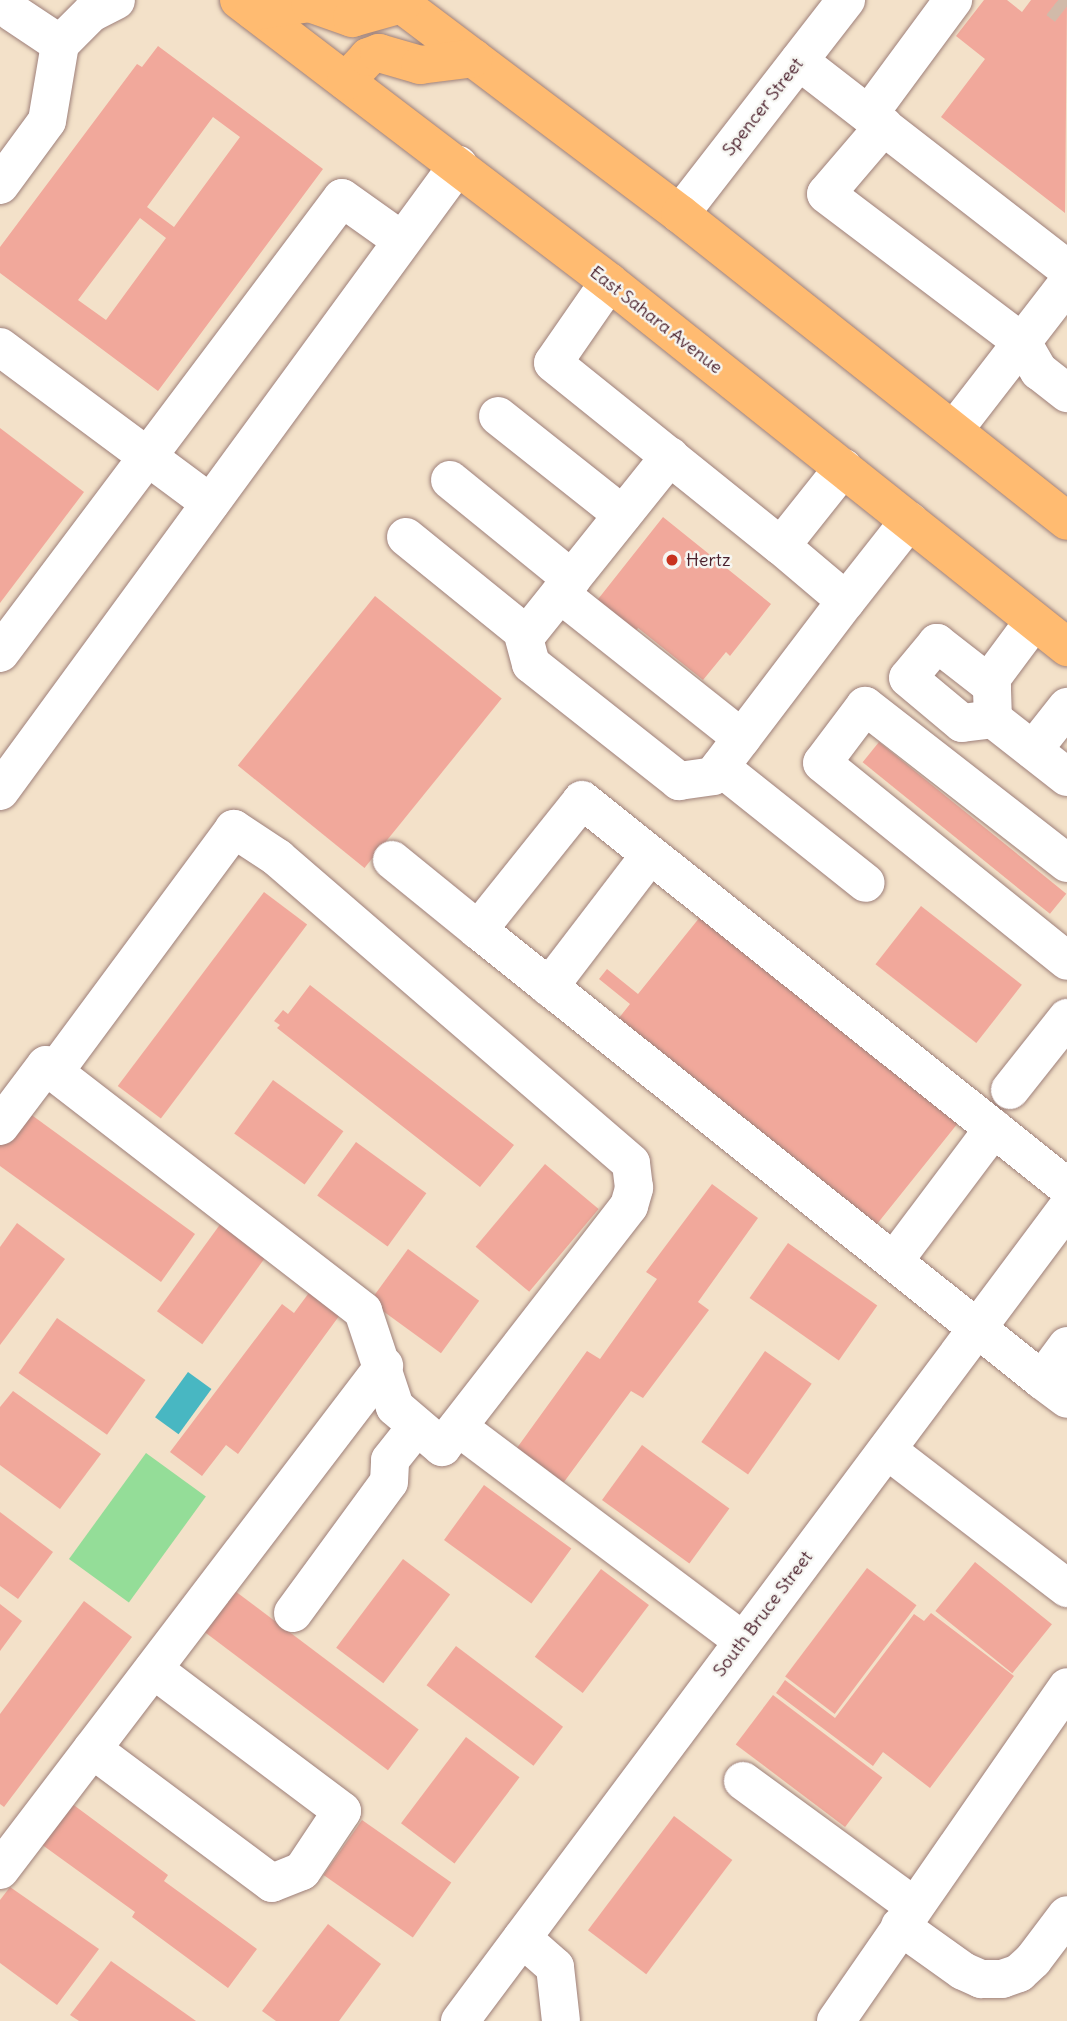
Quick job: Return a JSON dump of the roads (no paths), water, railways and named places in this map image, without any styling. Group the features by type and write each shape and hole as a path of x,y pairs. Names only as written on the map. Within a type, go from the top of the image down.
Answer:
{"main road":[{"path":"246,6 310,3 352,18 401,1 680,214 1067,520"},
{"name":"East Sahara Avenue","path":"246,6 609,282 1067,647"},
{"path":"346,81 368,57 379,53 419,65 474,58"}],"street":[{"path":"0,185 47,121 60,44 91,13 116,0"},
{"name":"Spencer Street","path":"680,214 846,0"},
{"path":"953,0 877,120 826,194 1022,342 1039,371 1067,393"},
{"path":"9,13 60,44"},
{"path":"799,61 1067,269"},
{"path":"0,791 457,165"},
{"path":"0,653 342,198 401,240"},
{"path":"609,282 553,363 846,601"},
{"path":"954,429 1067,284"},
{"path":"0,347 210,503"},
{"path":"498,416 623,515"},
{"path":"527,635 670,456"},
{"path":"781,546 843,468"},
{"path":"450,480 566,586 866,883"},
{"path":"406,537 527,635 531,664 679,782 713,776 909,521"},
{"path":"1034,621 990,701 1033,750 1067,777"},
{"path":"1067,863 865,705 822,763 1067,961"},
{"path":"1033,750 1067,707"},
{"path":"478,930 582,800 1067,1187"},
{"path":"0,1126 46,1065 54,1072 363,1311 384,1366 395,1407 442,1447 629,1206 634,1188 631,1163 278,858 234,830 54,1072"},
{"path":"549,987 650,855"},
{"path":"392,860 1055,1390 1067,1346"},
{"path":"1010,1090 1067,1018"},
{"path":"894,1261 994,1129"},
{"name":"South Bruce Street","path":"460,2021 1067,1208"},
{"path":"0,1870 384,1366"},
{"path":"293,1612 389,1482 390,1460 417,1426"},
{"path":"458,1427 743,1641"},
{"path":"887,1450 1067,1588"},
{"path":"92,1749 272,1883 302,1871 342,1811 153,1669"},
{"path":"802,2021 828,2014 836,2021 1067,1686"},
{"path":"743,1782 907,1916 963,1971 981,1979 1002,1979 1019,1973 1033,1961 1067,1915"},
{"path":"522,1938 555,1967 561,2021"}],"water":[{"path":"188,1372 211,1389 179,1434 155,1417"}],"tunnel":[{"path":"1058,0 1067,7"}],"place":[{"name":"Hertz","path":"672,560"}]}
